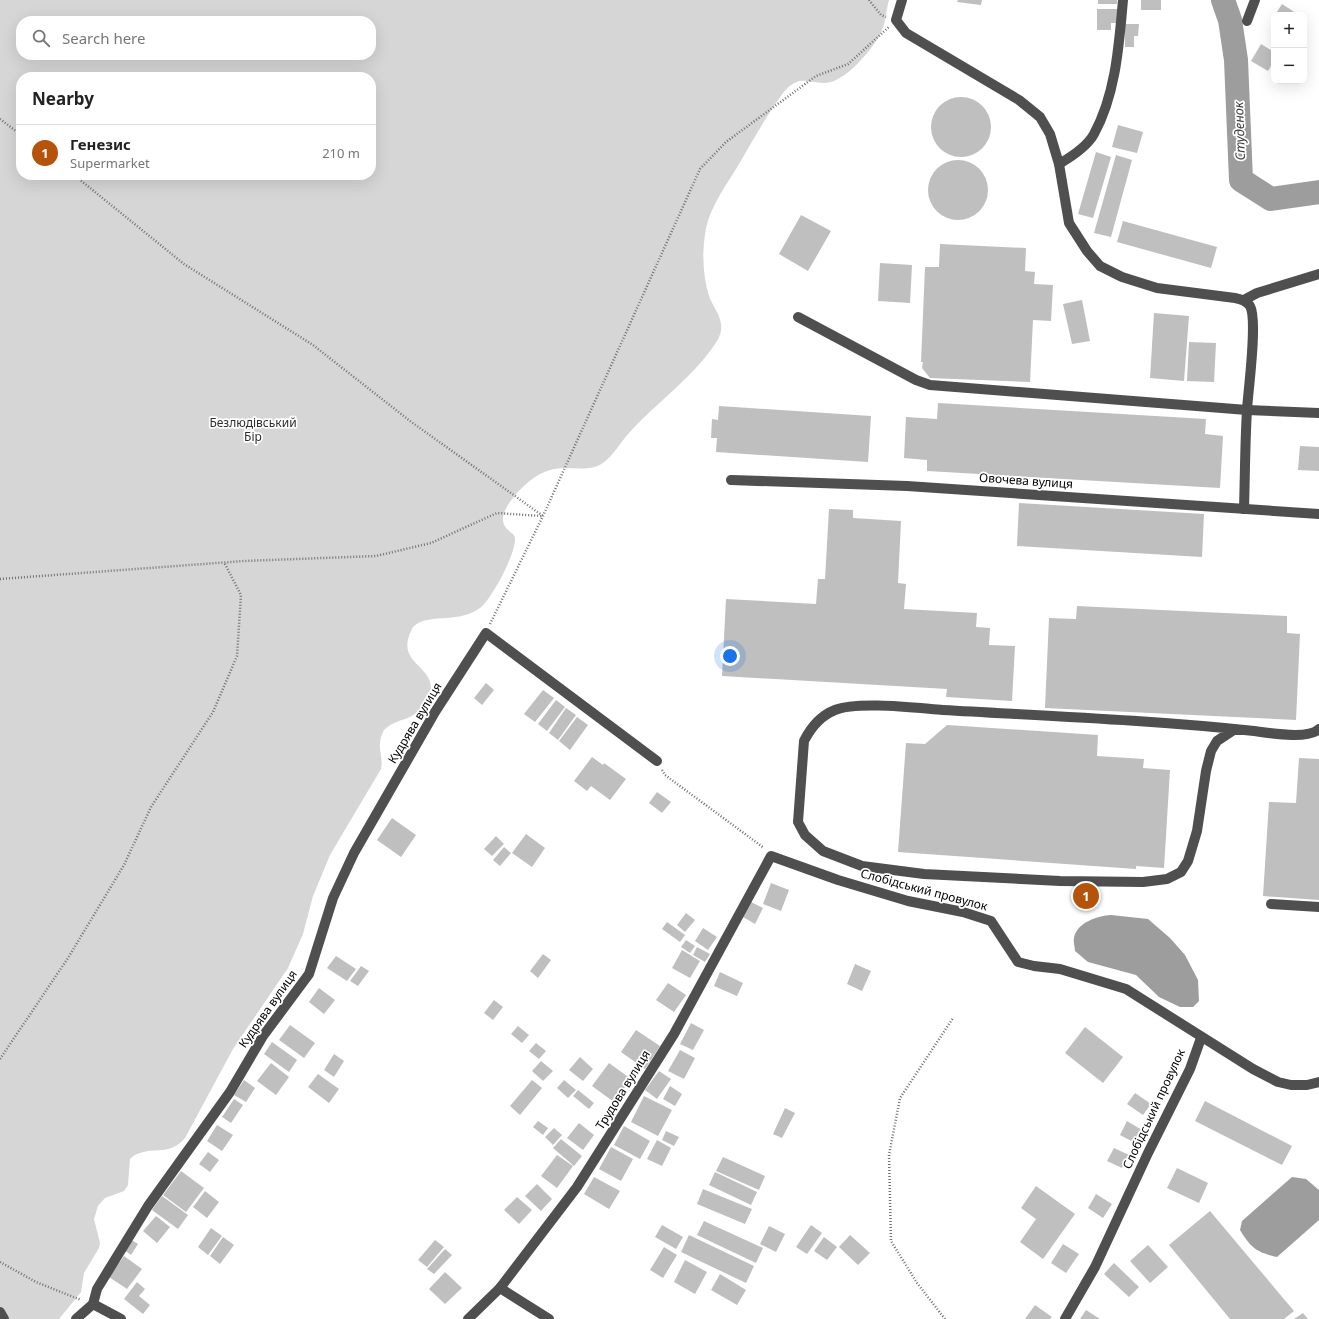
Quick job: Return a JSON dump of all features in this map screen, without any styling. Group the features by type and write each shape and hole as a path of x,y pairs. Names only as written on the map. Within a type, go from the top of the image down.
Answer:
{"street":[{"path":"902,0 896,20 906,33 1019,100 1040,117 1050,134 1059,164 1069,223 1087,251 1100,266 1122,277 1157,288 1244,300 1257,293 1319,274"},
{"path":"1059,164 1074,155 1093,136 1105,108 1117,58 1123,0"},
{"path":"1247,21 1256,0"},
{"path":"1244,300 1250,306 1253,315 1247,410 1244,509"},
{"path":"798,317 916,380 930,385 1247,410 1319,413"},
{"name":"Овочева вулиця","path":"731,480 907,486 1319,514"},
{"path":"486,633 656,762"},
{"name":"Кудрява вулиця","path":"76,1319 93,1304 97,1289 148,1206 230,1092 263,1036 308,974 333,898 354,853 435,712 486,633"},
{"path":"1235,729 1217,741 1211,751 1206,770 1197,831 1188,861 1181,872 1167,879 1143,882 1052,880 924,874 862,866 823,851 804,835 798,822 804,741 816,722 835,710 846,707 882,706 1235,729 1287,734 1308,734 1316,732 1319,728"},
{"name":"Слобідський провулок","path":"771,856 838,880 908,901 963,912 991,921 1018,962 1034,966 1060,969 1126,989 1201,1038 1190,1069 1148,1153 1095,1267 1065,1319"},
{"name":"Трудова вулиця","path":"468,1319 500,1288 577,1187 674,1034 771,856"},
{"path":"1271,904 1319,907"},
{"path":"1201,1038 1278,1082 1291,1085 1307,1085 1319,1082"},
{"path":"500,1288 549,1319"},
{"path":"93,1304 120,1319"},
{"path":"0,1312 4,1319"}],"path":[{"path":"486,633 542,516 700,169 726,142 816,76 848,64 896,20 881,15 869,0"},
{"path":"0,119 16,131"},
{"path":"80,180 184,264 313,345 410,421 542,516"},
{"path":"0,579 224,562 376,556 431,543 497,513 542,516"},
{"path":"0,1059 68,958 124,865 151,807 213,712 237,656 241,595 224,562"},
{"path":"656,762 665,775 760,844 771,856"},
{"path":"944,1319 917,1283 891,1241 889,1155 900,1098 953,1018"},
{"path":"0,1262 36,1282 93,1304"}],"green space":[{"name":"Безлюдівський Бір","path":"0,0 889,0 883,27 866,54 850,71 833,81 818,83 798,81 789,87 771,110 723,189 710,216 705,235 705,281 709,296 721,324 718,339 708,354 686,378 640,422 603,463 589,468 564,468 549,470 529,481 518,492 510,501 503,517 504,525 515,537 512,554 499,582 485,603 466,615 424,621 416,625 411,631 408,642 408,650 411,657 426,674 430,681 430,694 421,709 415,714 390,725 384,730 380,742 381,769 330,855 313,896 303,934 288,968 233,1049 185,1138 172,1148 143,1152 130,1159 128,1185 124,1191 105,1198 98,1206 94,1219 100,1243 99,1248 84,1273 81,1292 59,1319 0,1319"}],"shaded area":[{"path":"1111,915 1148,919 1170,938 1185,955 1198,980 1199,1001 1193,1007 1180,1007 1159,997 1136,975 1088,962 1075,951 1074,939 1079,928 1094,918"},
{"path":"1292,1177 1306,1179 1319,1190 1319,1220 1277,1257 1259,1251 1247,1241 1240,1230 1242,1221"}],"building":[{"path":"958,0 982,0 981,5 957,2"},
{"path":"1098,0 1117,0 1117,4 1098,4"},
{"path":"1141,0 1161,0 1161,10 1141,10"},
{"path":"1282,4 1294,12 1277,12"},
{"path":"1097,9 1118,9 1118,23 1111,23 1111,30 1097,30"},
{"path":"1125,24 1139,24 1138,36 1134,36 1134,47 1125,47"},
{"path":"1261,44 1271,50 1271,66 1268,71 1251,61"},
{"path":"961,97 977,102 982,106 986,111 991,127 986,143 982,148 977,152 961,157 945,152 940,148 936,143 931,127 936,111 940,106 945,102"},
{"path":"1118,125 1143,132 1137,153 1112,147"},
{"path":"1096,152 1111,157 1093,218 1078,214"},
{"path":"1116,155 1132,160 1111,237 1094,233"},
{"path":"958,160 974,165 979,169 983,174 988,190 983,206 979,211 974,215 958,220 942,215 937,211 933,206 928,190 933,174 937,169 942,165"},
{"path":"801,215 831,231 808,271 779,254"},
{"path":"1123,221 1217,247 1211,268 1117,242"},
{"path":"940,244 1026,248 1025,271 1035,272 1034,284 1053,285 1051,321 1033,320 1030,382 930,378 922,368 925,267 939,267"},
{"path":"880,263 912,265 910,303 878,301"},
{"path":"1082,300 1090,341 1072,344 1063,304"},
{"path":"1154,313 1189,316 1184,381 1150,378"},
{"path":"1189,342 1216,343 1214,382 1187,381"},
{"path":"938,403 1206,419 1205,434 1223,436 1220,488 927,471 927,460 904,458 906,417 937,419"},
{"path":"719,406 871,416 868,462 716,452 717,438 711,438 712,419 718,420"},
{"path":"1300,446 1319,447 1319,471 1298,470"},
{"path":"1019,503 1204,514 1202,557 1017,546"},
{"path":"829,509 853,510 853,518 901,521 898,583 906,584 904,609 977,613 976,627 990,628 989,645 1015,646 1012,701 946,697 947,689 722,676 726,599 816,604 818,579 825,579"},
{"path":"1077,606 1287,616 1287,633 1300,634 1296,720 1045,708 1049,618 1076,619"},
{"path":"486,683 494,690 482,705 474,698"},
{"path":"543,690 554,698 535,722 524,714"},
{"path":"556,700 565,707 547,731 538,724"},
{"path":"566,708 576,715 558,740 549,733"},
{"path":"577,717 588,725 570,750 559,741"},
{"path":"947,725 1098,735 1097,756 1144,759 1143,768 1170,770 1164,868 1136,866 1136,869 898,852 906,743 925,744"},
{"path":"592,757 603,765 604,763 626,779 610,800 591,786 587,791 574,781"},
{"path":"1299,758 1319,759 1319,900 1263,896 1269,802 1296,803"},
{"path":"657,792 671,802 662,813 649,803"},
{"path":"392,818 416,835 401,857 377,840"},
{"path":"526,834 545,848 532,867 512,853"},
{"path":"496,836 504,844 492,856 484,849"},
{"path":"504,847 511,853 500,866 493,860"},
{"path":"771,883 789,890 781,911 763,904"},
{"path":"751,902 763,908 755,924 743,917"},
{"path":"686,913 695,920 685,932 677,925"},
{"path":"667,922 685,935 680,942 662,929"},
{"path":"703,928 717,937 708,950 695,941"},
{"path":"686,940 695,946 690,953 681,947"},
{"path":"697,947 710,954 705,962 693,955"},
{"path":"682,950 700,961 690,978 672,968"},
{"path":"543,954 551,960 538,978 530,971"},
{"path":"336,956 356,969 347,981 327,968"},
{"path":"855,964 871,971 862,991 847,984"},
{"path":"361,966 369,971 358,986 350,981"},
{"path":"720,972 743,983 737,996 714,986"},
{"path":"668,983 686,995 674,1012 656,1000"},
{"path":"319,988 335,1000 324,1014 309,1002"},
{"path":"494,1000 503,1007 493,1020 484,1013"},
{"path":"691,1023 704,1030 693,1050 680,1044"},
{"path":"290,1025 315,1043 304,1058 279,1040"},
{"path":"518,1026 529,1035 522,1043 511,1034"},
{"path":"1085,1027 1123,1057 1103,1083 1065,1053"},
{"path":"636,1030 660,1046 645,1069 621,1052"},
{"path":"272,1042 297,1060 289,1072 264,1054"},
{"path":"536,1043 546,1051 539,1059 529,1051"},
{"path":"680,1050 695,1058 684,1079 668,1071"},
{"path":"334,1054 344,1061 334,1077 324,1070"},
{"path":"580,1057 593,1069 583,1081 569,1070"},
{"path":"541,1061 553,1071 543,1081 532,1071"},
{"path":"271,1063 289,1077 276,1095 257,1081"},
{"path":"609,1063 631,1079 614,1102 592,1086"},
{"path":"659,1071 671,1079 657,1099 645,1090"},
{"path":"318,1074 339,1089 329,1103 308,1087"},
{"path":"244,1080 255,1088 246,1102 234,1095"},
{"path":"532,1080 542,1088 520,1115 510,1106"},
{"path":"564,1080 576,1090 568,1098 557,1088"},
{"path":"670,1086 682,1094 675,1106 663,1099"},
{"path":"578,1090 594,1103 589,1109 573,1096"},
{"path":"1135,1093 1151,1104 1143,1115 1127,1104"},
{"path":"644,1096 672,1110 658,1136 631,1122"},
{"path":"234,1099 243,1105 231,1123 222,1117"},
{"path":"1205,1101 1292,1146 1282,1165 1195,1121"},
{"path":"785,1108 795,1113 782,1138 773,1134"},
{"path":"538,1121 548,1128 543,1135 533,1127"},
{"path":"1127,1121 1142,1130 1135,1143 1120,1135"},
{"path":"579,1123 594,1135 583,1150 567,1138"},
{"path":"217,1125 233,1135 222,1151 207,1141"},
{"path":"624,1126 650,1141 640,1159 614,1145"},
{"path":"554,1128 562,1135 553,1145 545,1137"},
{"path":"666,1131 679,1137 674,1146 662,1140"},
{"path":"561,1139 582,1156 574,1166 553,1148"},
{"path":"657,1140 671,1148 662,1166 647,1159"},
{"path":"611,1147 633,1159 621,1181 599,1169"},
{"path":"1114,1148 1129,1155 1122,1168 1107,1161"},
{"path":"208,1152 219,1160 210,1172 199,1164"},
{"path":"557,1155 573,1166 557,1188 541,1176"},
{"path":"723,1157 765,1176 759,1190 716,1171"},
{"path":"1177,1168 1208,1183 1199,1203 1167,1188"},
{"path":"181,1171 204,1188 186,1212 163,1195"},
{"path":"715,1172 757,1192 751,1205 709,1185"},
{"path":"594,1177 620,1191 609,1209 584,1194"},
{"path":"537,1184 552,1199 541,1211 525,1196"},
{"path":"1036,1186 1075,1214 1043,1259 1020,1242 1036,1219 1021,1208"},
{"path":"703,1189 752,1209 745,1224 697,1204"},
{"path":"205,1191 219,1202 207,1218 193,1207"},
{"path":"1096,1194 1112,1204 1103,1218 1088,1208"},
{"path":"162,1196 188,1215 178,1229 152,1210"},
{"path":"517,1197 532,1210 519,1224 504,1210"},
{"path":"1210,1211 1294,1311 1284,1319 1230,1319 1169,1245"},
{"path":"156,1216 170,1227 157,1243 143,1231"},
{"path":"704,1221 763,1248 756,1263 697,1235"},
{"path":"662,1225 683,1237 676,1249 655,1237"},
{"path":"811,1225 822,1233 807,1254 796,1247"},
{"path":"769,1226 785,1234 776,1252 760,1244"},
{"path":"211,1228 222,1236 208,1255 198,1247"},
{"path":"689,1235 754,1266 746,1283 681,1252"},
{"path":"850,1235 870,1253 858,1265 839,1247"},
{"path":"223,1237 234,1245 220,1264 210,1256"},
{"path":"824,1237 837,1247 827,1260 814,1251"},
{"path":"130,1239 138,1244 131,1255 123,1249"},
{"path":"435,1240 444,1247 427,1267 418,1260"},
{"path":"1063,1244 1079,1254 1066,1273 1051,1263"},
{"path":"1148,1245 1168,1267 1150,1283 1130,1261"},
{"path":"664,1247 677,1255 663,1278 650,1270"},
{"path":"445,1249 452,1255 434,1274 427,1269"},
{"path":"124,1256 142,1269 127,1289 109,1277"},
{"path":"685,1260 707,1272 695,1294 674,1282"},
{"path":"1114,1263 1139,1287 1129,1297 1104,1274"},
{"path":"445,1272 462,1288 445,1304 429,1289"},
{"path":"720,1274 746,1290 737,1305 711,1290"},
{"path":"137,1282 145,1289 139,1296 150,1305 143,1314 124,1299"},
{"path":"1035,1305 1052,1317 1050,1319 1025,1319"},
{"path":"1086,1310 1100,1319 1080,1319"},
{"path":"1303,1313 1308,1319 1294,1319"}],"waterway":[{"name":"Студенок","path":"1223,0 1230,20 1236,60 1241,180 1271,199 1319,192"}],"place":[{"name":"Генезис","path":"1086,896"}]}
